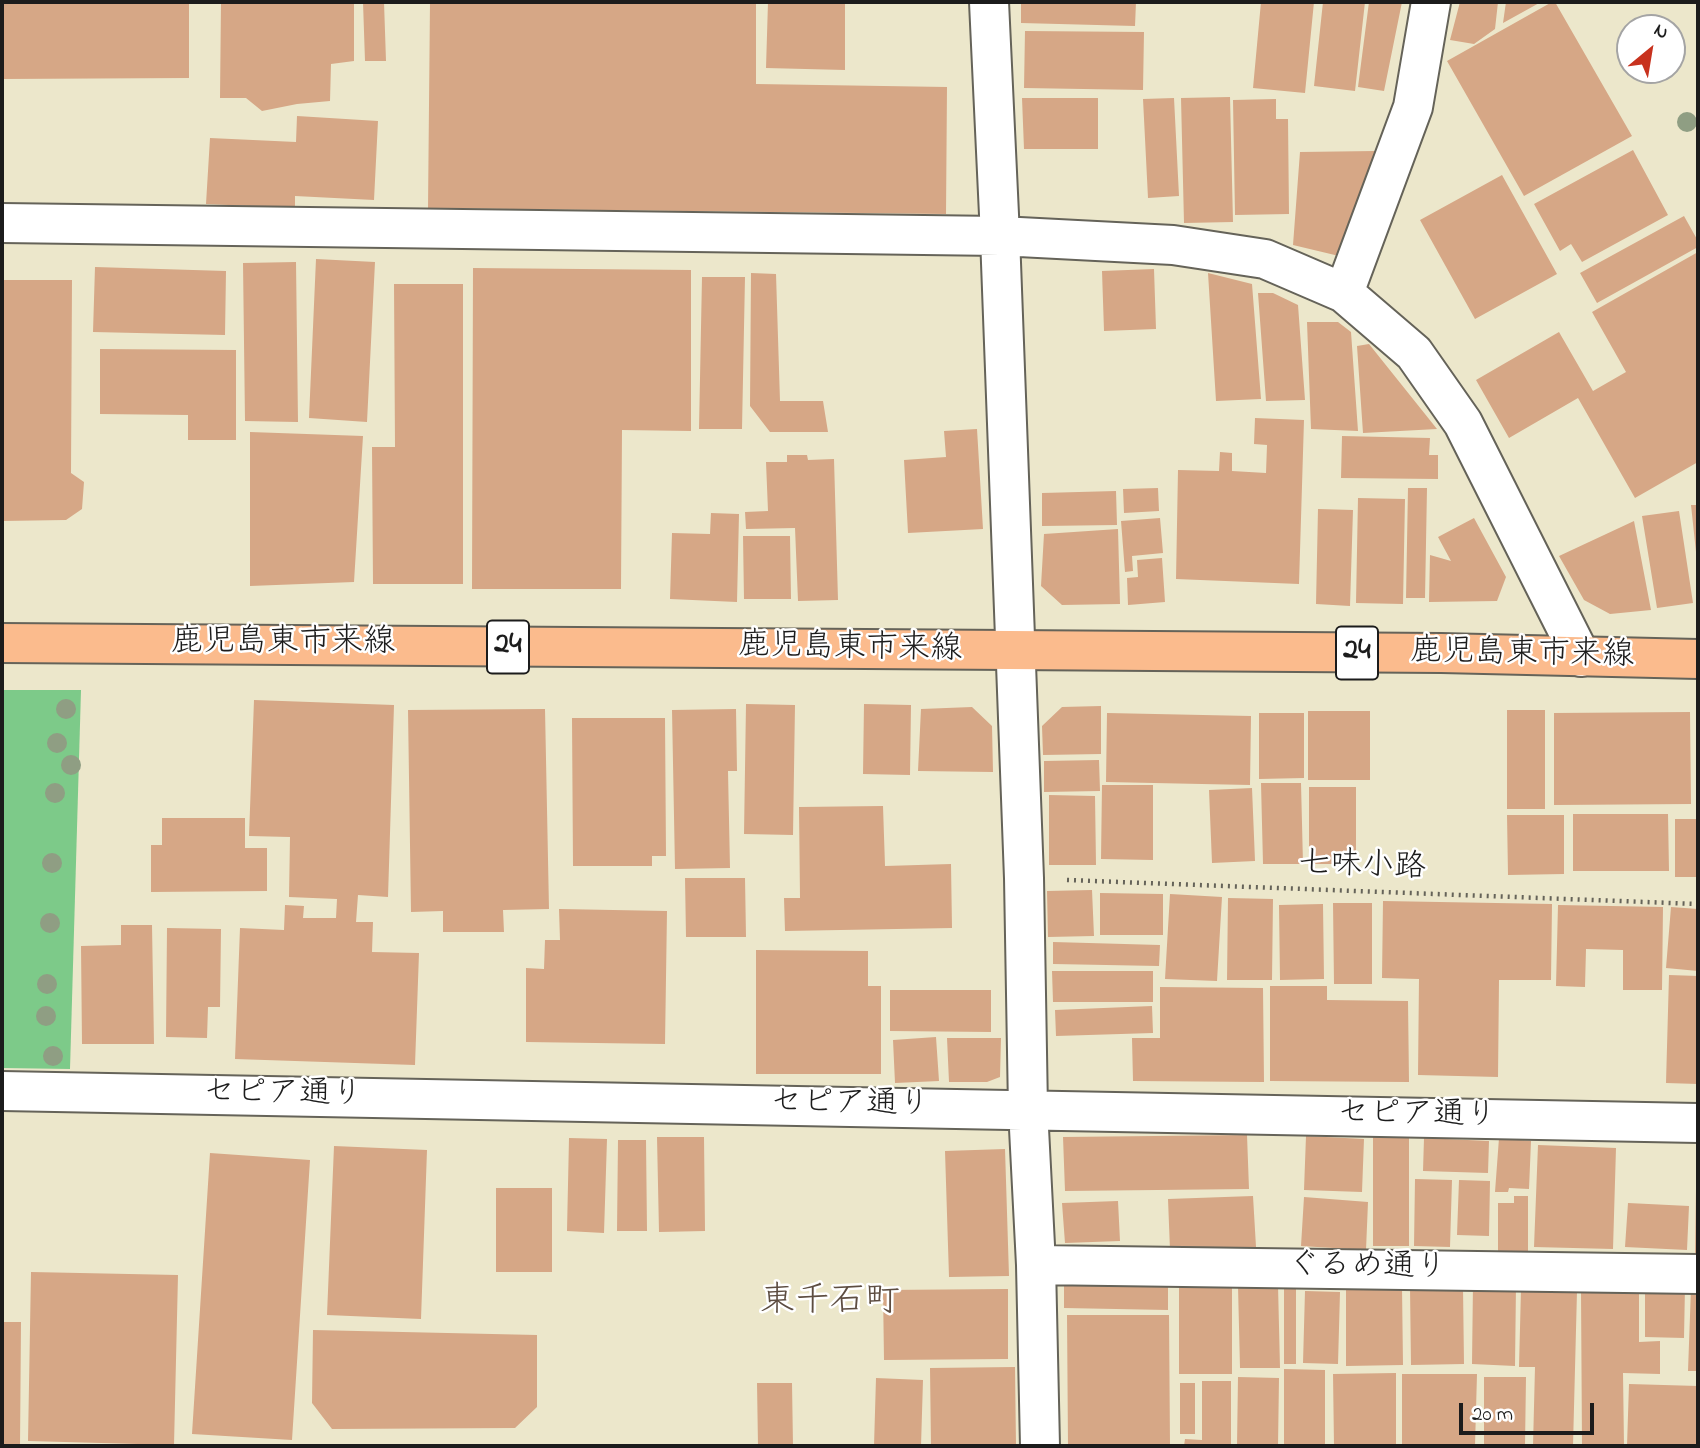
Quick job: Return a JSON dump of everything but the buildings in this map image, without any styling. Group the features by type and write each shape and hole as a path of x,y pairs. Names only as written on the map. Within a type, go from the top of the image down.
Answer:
{"main road":[{"name":"鹿児島東市来線","path":"2,643 1441,653 1698,659"}],"street":[{"path":"989,2 1024,878 1028,1109 1036,1265 1040,1446"},
{"path":"1344,293 1413,107 1431,2"},
{"path":"2,223 1000,236 1174,245 1265,259 1344,293 1414,353 1463,423 1581,657"},
{"name":"セピア通り","path":"2,1091 1698,1123"},
{"name":"ぐるめ通り","path":"1036,1265 1698,1274"}],"path":[{"name":"七味小路","path":"1024,878 1698,904"}],"green space":[{"path":"2,690 81,690 70,1069 2,1068"}],"district":[{"name":"東千石町","path":"830,1304"}]}
